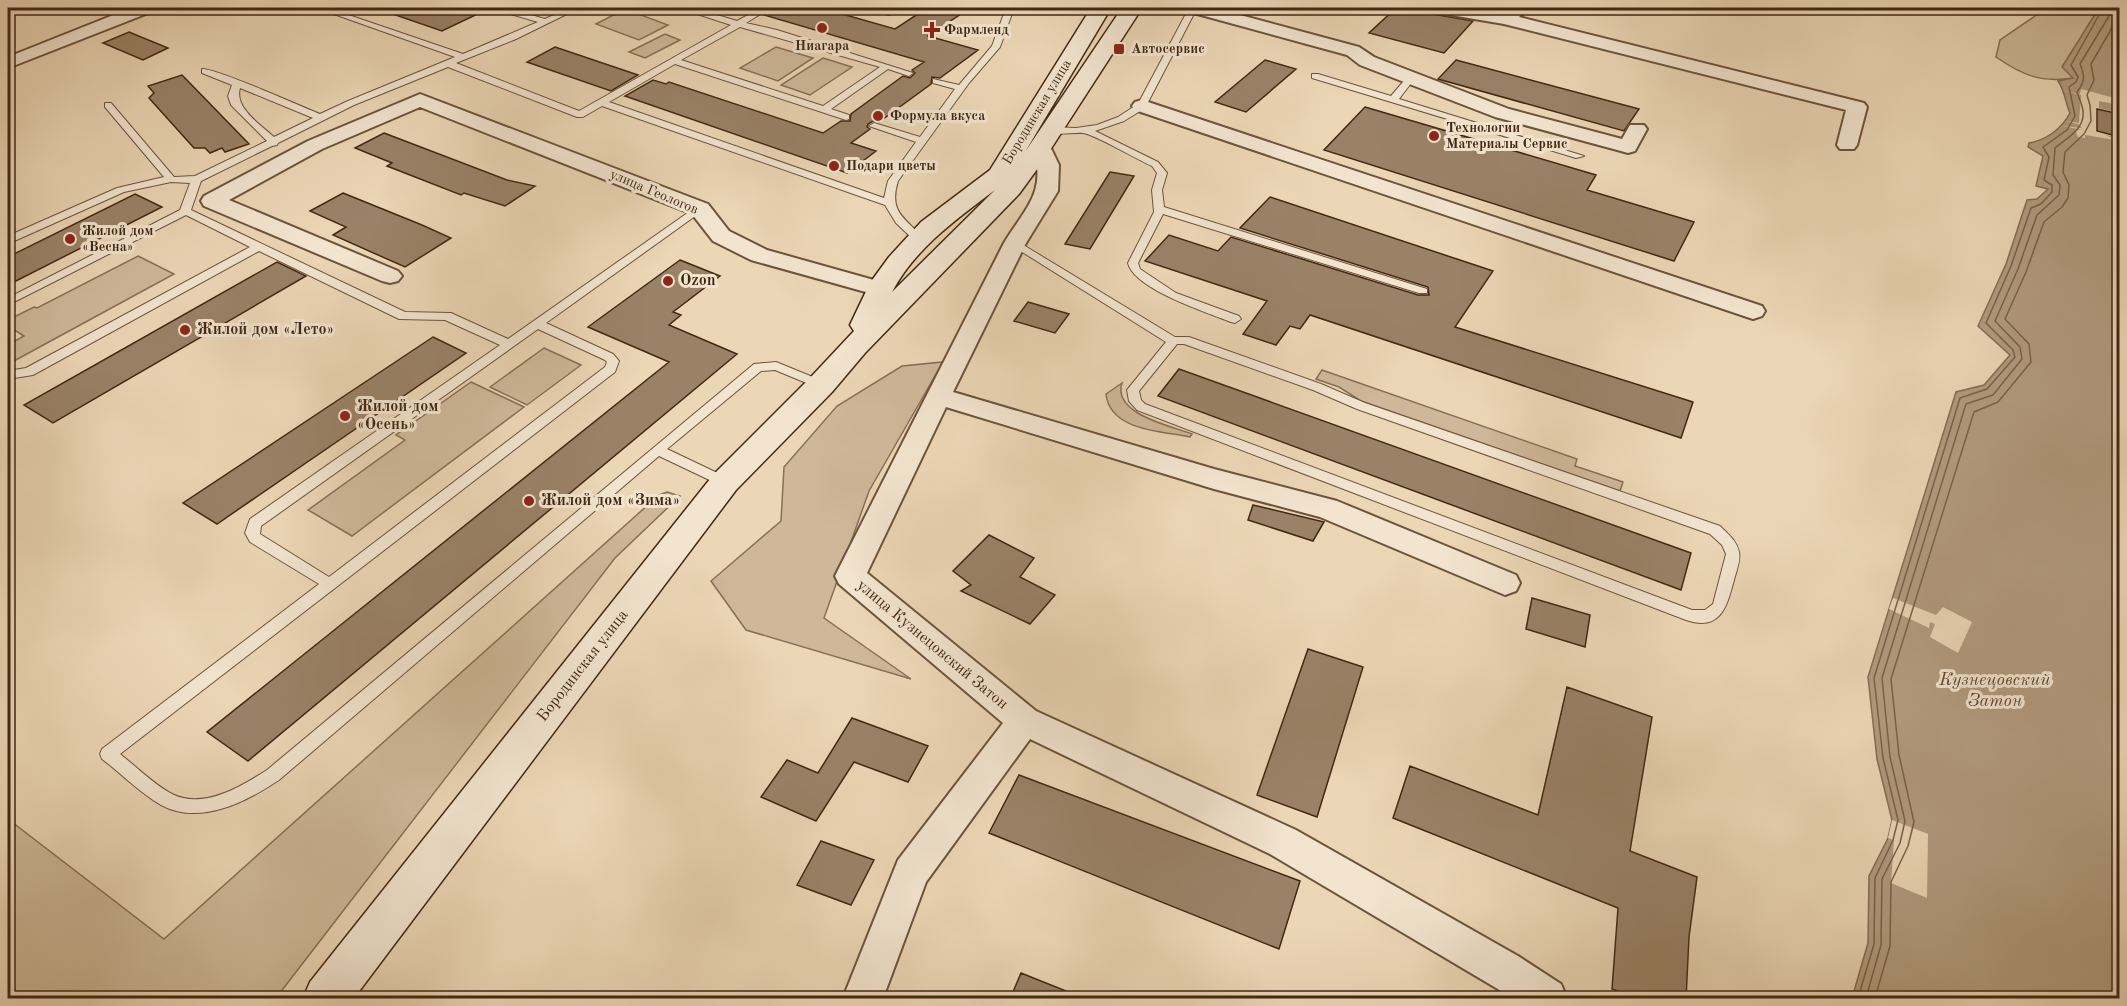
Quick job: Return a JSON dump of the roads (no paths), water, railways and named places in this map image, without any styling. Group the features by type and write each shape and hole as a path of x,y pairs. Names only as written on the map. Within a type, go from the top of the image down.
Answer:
{"street":[{"path":"8,63 145,8"},
{"path":"1048,91 1083,8"},
{"name":"Бородинская улица","path":"855,346 880,290 898,263 942,216 999,175 1048,91 1101,8"},
{"name":"Бородинская улица","path":"326,999 725,482 1010,189 1132,8"},
{"path":"1194,8 1353,51 1367,61 1502,113 1628,147 1637,129"},
{"path":"1439,8 1509,16 1857,107 1847,145"},
{"name":"улица Геологов","path":"390,276 212,201 315,145 420,100 700,209 721,236 759,255 880,290"},
{"path":"1142,106 1753,311"},
{"name":"улица Кузнецовский Затон","path":"863,999 911,872 1024,721 850,576 1015,243 1047,191 1049,165 1046,138"},
{"path":"938,396 1214,478 1327,508 1505,583"},
{"path":"1024,721 1283,842 1504,970 1547,999"}],"lane":[{"path":"321,8 462,57"},
{"path":"500,8 546,22"},
{"path":"108,105 171,178 180,181 197,179 383,89 575,8"},
{"path":"688,8 909,73"},
{"path":"447,63 580,115 766,8"},
{"path":"869,8 889,13 903,8"},
{"path":"919,239 896,216 889,203 888,192 893,181 961,88 996,48 1010,8"},
{"path":"1046,138 1088,131 1118,122 1142,106 1194,8"},
{"path":"674,61 846,117"},
{"path":"824,110 887,66"},
{"path":"205,71 321,118"},
{"path":"1315,76 1579,156"},
{"path":"1393,100 1410,78"},
{"path":"936,81 961,88"},
{"path":"237,83 233,96 236,105 274,142"},
{"path":"602,103 889,203"},
{"path":"874,126 922,141"},
{"path":"1088,131 1159,167 1163,176 1157,190 1159,209 1133,263 1135,271 1172,295 1234,319"},
{"path":"8,240 121,189 171,178"},
{"path":"8,302 186,210 197,179"},
{"path":"330,584 255,538 252,533 255,523 700,209"},
{"path":"1159,209 1423,291"},
{"path":"186,210 403,316 447,316 508,344"},
{"path":"1015,243 1173,340 1185,340 1317,387 1361,406 1715,530 1728,542 1733,554 1720,606 1715,613 1707,616 1691,616 1141,407 1135,401 1133,390 1173,340"},
{"path":"8,375 29,372 259,246"},
{"path":"537,324 609,357 613,361 611,369 108,754 170,801 180,804 217,802 260,784 758,367 776,366 821,385"},
{"path":"658,450 725,482"}],"water":[{"name":"Кузнецовский Затон","path":"2099,8 2119,8 2119,998 1852,998 1868,943 1869,876 1888,838 1892,820 1877,759 1868,677 1956,392 1984,385 2010,355 1978,326 2006,264 2027,200 2037,199 2048,189 2036,186 2043,156 2028,147 2029,143 2053,132 2063,124 2070,113 2058,81 2073,78 2062,67"}],"place":[{"name":"Ниагара","path":"822,28"},
{"name":"Фармленд","path":"932,30"},
{"name":"Автосервис","path":"1119,49"},
{"name":"Формула вкуса","path":"878,116"},
{"name":"Технологии Материалы Сервис","path":"1434,136"},
{"name":"Подари цветы","path":"834,166"},
{"name":"Жилой дом «Весна»","path":"70,239"},
{"name":"Ozon","path":"668,281"},
{"name":"Жилой дом «Лето»","path":"185,330"},
{"name":"Жилой дом «Осень»","path":"345,416"},
{"name":"Жилой дом «Зима»","path":"529,501"}]}
